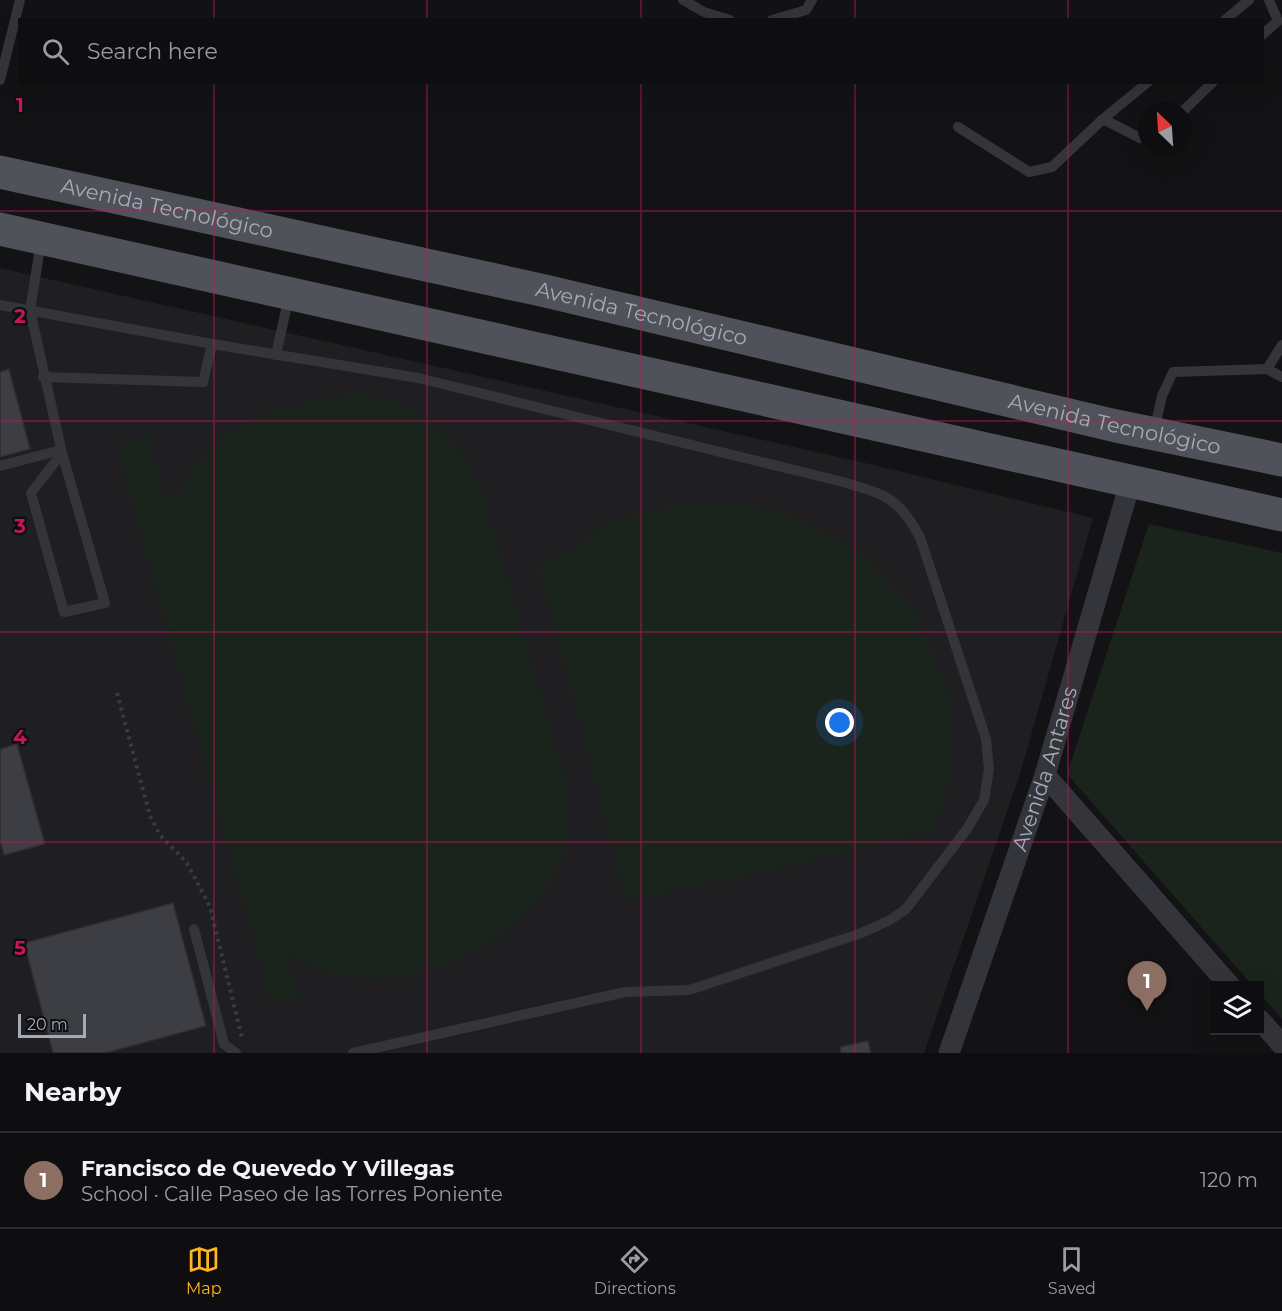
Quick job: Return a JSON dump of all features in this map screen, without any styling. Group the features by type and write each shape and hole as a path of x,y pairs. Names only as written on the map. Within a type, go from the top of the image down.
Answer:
{"main road":[{"name":"Avenida Tecnológico","path":"0,172 542,290 1154,434 1282,460"},
{"path":"0,229 1282,515"},
{"path":"1201,443 1225,464 1282,477"}],"street":[{"name":"Avenida Antares","path":"949,1053 1045,775 1131,480"},
{"path":"1045,775 1226,981"},
{"path":"1264,1025 1282,1046"}],"lane":[{"path":"0,80 20,0"},
{"path":"683,0 704,12 724,18"},
{"path":"779,18 806,10 812,0"},
{"path":"1227,18 1249,0"},
{"path":"1264,34 1278,21 1269,0"},
{"path":"957,127 1029,172 1053,167 1103,119 1146,84"},
{"path":"1192,102 1211,84"},
{"path":"1103,119 1138,137"},
{"path":"41,238 30,310 43,377 62,452 105,603 64,612 31,493 62,452"},
{"path":"276,355 290,294"},
{"path":"0,305 212,345 418,378 881,493 905,510 920,537 986,739 988,769 984,800 967,829 906,909 890,920 859,934 689,990 625,992 353,1053"},
{"path":"43,377 203,382 212,345"},
{"path":"1267,369 1282,345"},
{"path":"1154,434 1162,396 1173,372 1267,369 1282,377"},
{"path":"0,466 62,452"},
{"path":"194,929 224,1044 241,1050"}],"path":[{"path":"117,693 150,816 160,835 187,863 210,907 241,1050"}],"shaded area":[{"path":"0,268 865,463 1093,518 1020,774 924,1053 0,1053"},
{"path":"357,394 389,400 415,410 456,447 471,469 483,495 570,798 565,853 544,893 520,919 484,946 447,964 410,976 380,980 327,972 287,952 298,998 272,1004 116,444 148,435 164,497 176,496 208,451 239,427 278,410 318,400"},
{"path":"699,501 782,511 856,548 913,608 947,684 953,767 935,829 793,865 627,901 539,569 617,519"},
{"path":"1149,524 1282,553 1282,1019 1264,999 1264,981 1248,981 1067,774"}],"building":[{"path":"9,369 30,449 0,457 0,372"},
{"path":"17,744 45,844 4,855 0,841 0,749"},
{"path":"173,903 206,1026 105,1053 53,1053 24,943"},
{"path":"868,1041 871,1053 841,1053 840,1047"}],"place":[{"name":"Francisco de Quevedo Y Villegas","path":"1147,1011"}]}
